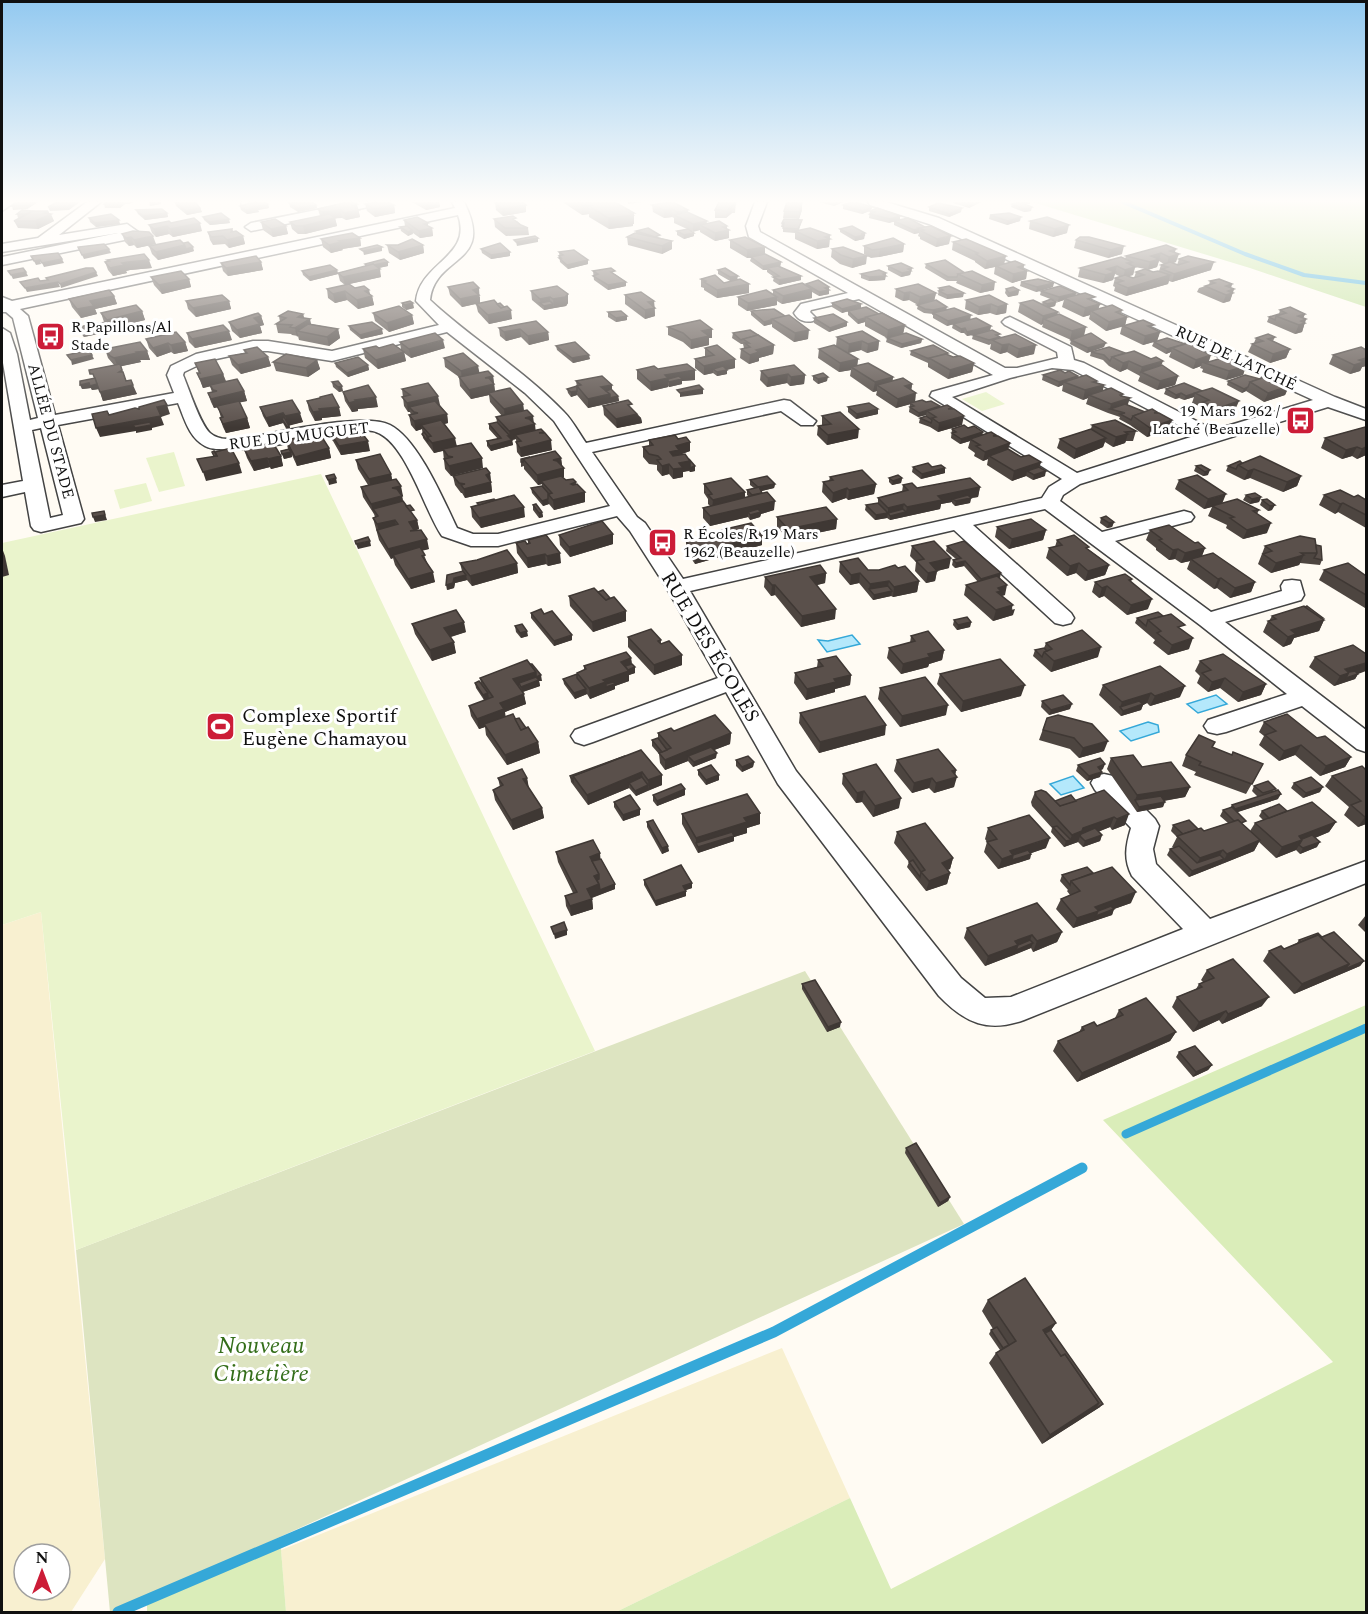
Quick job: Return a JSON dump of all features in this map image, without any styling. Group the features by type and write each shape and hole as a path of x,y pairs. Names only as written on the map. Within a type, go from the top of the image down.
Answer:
{"street":[{"path":"3,306 138,277"},
{"name":"RUE DES ÉCOLES","path":"433,277 422,293 423,301 450,327 531,389 560,418 630,521 638,527 677,587 787,777 950,987 967,1004 990,1014 1013,1010 1205,933"},
{"path":"831,277 1005,373 1049,364 1066,363 1078,366 1212,436"},
{"name":"RUE DE LATCHÉ","path":"1059,277 1329,401 1366,415"},
{"path":"808,318 801,313 806,307 861,294"},
{"name":"ALLÉE DU STADE","path":"2,333 23,426 41,526 75,519 20,316 3,306"},
{"path":"1010,322 1065,350 1066,363"},
{"path":"23,426 166,399 183,398 175,375 177,369 186,363 217,353 268,346 332,356 450,327"},
{"path":"5,354 30,350"},
{"path":"1005,373 1003,377 938,396 1069,475 1073,480"},
{"name":"RUE DU MUGUET","path":"183,398 204,440 224,446 346,427 378,426 388,432 420,471 449,532 471,540 498,540 622,509"},
{"path":"677,587 1049,502 1056,491 1073,480 1329,401"},
{"path":"729,417 743,407 765,402"},
{"path":"581,449 784,405 807,421"},
{"path":"2,491 34,484"},
{"path":"1049,502 1208,620 1366,743"},
{"path":"1100,539 1184,517"},
{"path":"959,524 1063,618"},
{"path":"1208,620 1293,595 1292,586"},
{"path":"584,736 731,682"},
{"path":"1217,726 1306,696"},
{"path":"1104,783 1145,826 1139,849 1142,868 1205,933 1366,872"}],"shaded area":[{"path":"41,912 105,1559 71,1612 2,1612 2,925"},
{"path":"782,1348 850,1498 616,1612 286,1612 281,1550"}],"green space":[{"path":"1278,277 1366,277 1366,307"},
{"path":"986,392 1005,404 982,411 962,399"},
{"path":"174,452 185,486 159,492 146,458"},
{"name":"Complexe Sportif Eugène Chamayou","path":"321,474 595,1051 76,1250 41,912 2,925 2,543"},
{"path":"146,483 152,501 120,509 114,490"},
{"name":"Nouveau Cimetière","path":"805,971 964,1224 116,1612 110,1612 76,1250"},
{"path":"1366,1005 1366,1612 616,1612 850,1498 891,1589 1333,1362 1103,1120"},
{"path":"280,1537 286,1612 147,1612 147,1598"}],"water":[{"path":"852,635 860,644 827,652 818,640 828,641"},
{"path":"1216,695 1227,704 1198,713 1187,704"},
{"path":"1148,722 1158,725 1159,732 1131,741 1120,731"},
{"path":"1073,776 1084,788 1061,795 1050,784"}],"building":[{"path":"80,277 60,284 58,282 25,288 20,282 38,278 40,281 48,280 46,278"},
{"path":"151,277 189,279 159,285"},
{"path":"595,277 619,277 626,282 608,285"},
{"path":"718,277 724,283 740,279 749,284 717,290 701,279"},
{"path":"774,277 794,277 779,280"},
{"path":"965,277 985,277 995,282 982,285"},
{"path":"1163,277 1128,288 1116,283 1123,281 1115,278"},
{"path":"1038,279 1054,283 1037,287 1021,282"},
{"path":"1219,279 1232,284 1226,286 1234,289 1228,291 1233,293 1226,295 1205,286 1215,283 1210,281"},
{"path":"818,280 829,287 825,288 829,290 819,292 806,284"},
{"path":"473,282 479,288 473,290 479,295 460,299 448,287"},
{"path":"802,283 812,289 783,296 773,290"},
{"path":"349,284 355,288 364,286 369,290 365,291 372,296 357,300 345,291 333,294 327,289"},
{"path":"918,284 936,293 920,297 896,289"},
{"path":"557,286 568,294 565,297 540,299 531,291"},
{"path":"949,286 964,293 947,295 939,291 943,290 939,288"},
{"path":"1060,286 1076,293 1059,297 1041,291"},
{"path":"1013,287 1019,290 1009,293 1006,289"},
{"path":"109,290 114,296 90,301 94,306 77,309 69,299"},
{"path":"766,290 777,297 748,303 738,297"},
{"path":"641,292 654,301 648,302 655,308 645,310 625,295"},
{"path":"1085,293 1095,297 1088,299 1100,304 1085,308 1064,298"},
{"path":"222,295 229,301 193,308 186,301"},
{"path":"989,295 1007,304 998,307 991,304 979,307 966,300"},
{"path":"847,299 861,304 842,309 832,303"},
{"path":"1051,299 1056,302 1047,304 1043,302"},
{"path":"494,300 501,308 507,306 511,310 488,315 476,304"},
{"path":"936,300 947,307 933,310 917,305"},
{"path":"1033,300 1058,312 1043,316 1020,303"},
{"path":"550,301 553,304 544,306 540,303"},
{"path":"136,305 142,311 107,320 101,313"},
{"path":"1112,305 1122,310 1116,312 1127,317 1109,322 1091,311"},
{"path":"399,306 412,315 387,323 373,313"},
{"path":"866,307 879,314 858,320 848,311"},
{"path":"1290,307 1305,314 1298,316 1306,319 1301,321 1305,323 1299,325 1276,316 1286,313 1280,310"},
{"path":"954,308 971,315 948,321 933,313"},
{"path":"774,309 785,316 764,322 751,311"},
{"path":"288,311 303,314 298,317 310,319 295,328 290,327 292,325 276,324 286,318 279,316"},
{"path":"621,311 627,316 616,318 608,312"},
{"path":"258,313 261,316 254,318 260,324 237,330 229,322"},
{"path":"882,313 905,325 888,330 866,317"},
{"path":"833,314 847,322 830,328 814,318"},
{"path":"1059,314 1086,327 1072,331 1044,319"},
{"path":"789,315 809,330 795,333 772,319"},
{"path":"976,318 991,326 967,332 965,328 961,329 953,324"},
{"path":"700,320 712,329 702,331 709,336 691,340 683,333 668,327"},
{"path":"1143,320 1154,325 1148,326 1160,332 1145,336 1123,326"},
{"path":"536,321 548,332 528,336 520,329 504,332 499,328"},
{"path":"106,322 110,326 82,333 78,327"},
{"path":"372,322 382,329 360,335 349,326"},
{"path":"308,324 338,329 327,337 297,331"},
{"path":"223,325 229,331 192,339 187,333"},
{"path":"750,330 758,335 741,340 733,333"},
{"path":"992,330 1000,334 996,335 1000,337 989,340 973,335"},
{"path":"862,331 879,341 868,344 862,341 849,344 837,337"},
{"path":"176,332 185,342 171,345 168,343 153,348 146,339"},
{"path":"435,333 443,340 409,349 400,342"},
{"path":"906,333 922,339 902,344 887,338"},
{"path":"1091,333 1106,343 1088,348 1071,340"},
{"path":"1015,334 1036,345 1019,349 992,340"},
{"path":"1268,334 1275,337 1268,339 1290,349 1273,354 1252,344 1263,341 1256,338"},
{"path":"758,335 774,345 756,350 759,352 750,355 741,349 750,347 745,343 749,343 743,339"},
{"path":"1167,338 1185,344 1167,349 1154,342"},
{"path":"140,342 147,351 114,358 105,349"},
{"path":"575,342 589,355 572,358 556,346"},
{"path":"1192,342 1204,347 1198,349 1211,355 1196,360 1172,348"},
{"path":"393,344 404,352 376,360 363,349 376,346 379,348"},
{"path":"717,345 735,359 704,366 695,359 714,355 705,348"},
{"path":"834,345 858,359 840,363 819,349"},
{"path":"933,345 948,353 929,359 911,351"},
{"path":"257,347 268,357 238,365 229,356 247,353 244,350"},
{"path":"1109,347 1125,353 1112,357 1110,361 1104,355 1091,352"},
{"path":"1361,347 1366,350 1366,358 1359,360 1364,362 1354,365 1333,355"},
{"path":"89,350 92,355 71,360 67,355"},
{"path":"1134,351 1151,359 1156,357 1163,361 1142,367 1129,361 1123,363 1112,357"},
{"path":"463,353 478,366 461,371 444,358"},
{"path":"286,354 317,360 306,368 273,362"},
{"path":"946,354 953,357 960,356 974,363 950,370 929,358"},
{"path":"358,357 368,365 347,373 335,363"},
{"path":"1225,357 1238,362 1234,363 1246,366 1229,371 1205,363"},
{"path":"215,359 223,374 200,379 195,363"},
{"path":"868,363 893,377 875,382 851,367"},
{"path":"120,364 122,370 119,372 123,372 126,381 131,380 133,385 100,392 89,370"},
{"path":"687,364 695,370 665,375 668,378 650,382 637,370 654,366 658,369"},
{"path":"794,365 805,375 791,377 788,374 768,378 761,371"},
{"path":"1162,365 1178,376 1160,381 1141,372"},
{"path":"723,366 727,370 717,372 713,369"},
{"path":"1060,370 1065,373 1069,371 1078,376 1059,382 1043,375"},
{"path":"488,371 493,376 485,378 489,378 494,384 469,390 459,377"},
{"path":"823,373 828,377 818,379 813,376"},
{"path":"1086,375 1097,381 1093,382 1104,385 1085,390 1064,382"},
{"path":"1245,375 1260,379 1250,382 1244,389 1228,381"},
{"path":"602,376 612,385 601,387 610,394 588,399 577,386 581,385 576,381"},
{"path":"679,376 682,379 668,381 668,379"},
{"path":"1268,376 1289,386 1268,393 1250,382"},
{"path":"95,378 97,384 80,385 80,381"},
{"path":"903,378 912,384 905,386 916,393 898,399 877,385"},
{"path":"237,379 244,391 211,399 208,393 217,391 213,390 210,385"},
{"path":"338,381 342,386 338,387 332,382"},
{"path":"428,383 438,396 407,403 402,397 410,395 402,389"},
{"path":"1184,383 1202,391 1186,396 1181,393 1176,395 1166,389"},
{"path":"368,385 376,397 349,403 343,392"},
{"path":"699,385 703,389 680,393 677,390"},
{"path":"577,386 577,391 571,392 567,389"},
{"path":"510,388 523,404 504,409 488,393"},
{"path":"1111,388 1123,394 1121,396 1130,398 1111,404 1089,395"},
{"path":"1212,388 1239,401 1216,409 1203,402 1209,400 1195,393"},
{"path":"611,389 618,396 610,398 610,394 606,391"},
{"path":"332,394 339,407 319,409 320,411 313,412 307,401"},
{"path":"164,400 167,405 157,407 161,416 96,428 92,414 107,411 109,415 139,409 139,407"},
{"path":"292,400 300,413 285,416 283,413 266,418 260,407"},
{"path":"628,400 632,404 628,405 637,414 616,419 603,406"},
{"path":"922,400 931,401 940,406 919,413 910,407 914,406 910,403"},
{"path":"239,401 247,418 223,424 220,418 223,417 217,406"},
{"path":"435,401 447,414 414,421 409,415 418,413 409,407"},
{"path":"869,403 878,409 857,414 848,407"},
{"path":"1125,404 1145,412 1133,416 1131,420 1120,414 1125,413 1110,409"},
{"path":"947,405 952,408 948,409 954,409 964,416 939,423 932,418 936,417 927,411"},
{"path":"1152,409 1157,412 1154,413 1159,413 1172,420 1150,428 1133,416"},
{"path":"527,410 533,416 525,418 535,424 509,431 496,417"},
{"path":"840,412 859,429 828,435 818,426 831,424 822,416"},
{"path":"926,416 932,420 931,423 920,418"},
{"path":"284,417 289,426 287,427 282,419"},
{"path":"441,420 455,438 432,443 427,437 431,436 421,425"},
{"path":"1115,420 1136,431 1125,432 1128,434 1116,437 1092,425"},
{"path":"150,422 151,425 135,428 133,425"},
{"path":"497,422 512,440 490,446 487,441 501,438 489,424"},
{"path":"964,425 968,428 974,426 983,432 961,439 952,433 956,432 952,429"},
{"path":"1365,427 1366,447 1362,449 1357,447 1346,450 1325,438"},
{"path":"358,428 368,441 339,446 331,434 339,432 341,434 342,431"},
{"path":"541,429 544,432 539,433 545,433 551,440 520,448 516,442 521,441 515,435"},
{"path":"1091,429 1106,438 1076,449 1060,439"},
{"path":"991,432 996,435 993,436 998,436 1010,443 985,452 976,446 980,445 970,439"},
{"path":"320,434 329,448 295,457 286,440 300,437 303,442 307,441 305,437"},
{"path":"675,435 678,439 686,437 690,442 676,446 679,450 670,452 673,456 685,454 690,461 679,463 683,468 673,469 669,464 662,466 657,460 661,459 658,456 649,454 643,447 653,445 649,440"},
{"path":"273,443 281,456 251,461 244,449 253,447 254,449 257,448 256,446"},
{"path":"471,443 482,458 449,466 444,459 453,457 448,456 443,449"},
{"path":"231,448 239,463 203,472 197,459 217,456 215,452"},
{"path":"289,449 291,452 282,454 281,451"},
{"path":"1008,449 1021,457 1029,455 1041,462 1014,471 989,456"},
{"path":"555,451 561,458 553,460 564,468 537,475 523,459"},
{"path":"380,454 391,474 369,479 356,460"},
{"path":"1260,456 1301,476 1287,482 1254,469 1248,471 1238,465"},
{"path":"1240,461 1242,463 1236,469 1228,466"},
{"path":"928,463 932,467 941,465 945,468 922,474 913,467"},
{"path":"1201,465 1210,470 1205,472 1196,466"},
{"path":"1039,467 1046,471 1034,475 1027,471"},
{"path":"486,468 490,473 486,475 491,482 464,489 461,485 465,484 459,483 453,476"},
{"path":"862,470 876,484 849,490 847,488 833,493 823,482 833,480 830,477"},
{"path":"334,474 336,478 328,480 326,476"},
{"path":"898,475 902,478 893,481 889,478"},
{"path":"1197,475 1226,494 1208,499 1179,480"},
{"path":"561,476 566,480 573,479 576,482 571,484 577,484 585,492 553,500 548,494 552,493 541,481"},
{"path":"767,476 775,484 758,487 750,480"},
{"path":"731,478 745,492 713,500 708,495 712,494 704,484"},
{"path":"970,478 980,487 938,496 942,500 888,508 878,498 908,490 903,485 912,483 917,488"},
{"path":"396,479 401,486 392,488 397,489 402,496 371,504 361,487"},
{"path":"542,486 549,494 548,499 542,501 531,488"},
{"path":"759,487 762,493 752,495 747,490"},
{"path":"1340,490 1366,500 1366,515 1324,495"},
{"path":"767,492 775,501 710,516 703,508"},
{"path":"1255,493 1261,497 1252,499 1246,495"},
{"path":"514,495 524,507 479,518 471,507"},
{"path":"968,495 971,498 956,501 953,499"},
{"path":"494,499 479,505 477,503"},
{"path":"1237,499 1259,510 1253,511 1271,523 1247,530 1230,518 1234,517 1212,506"},
{"path":"1267,499 1275,505 1270,506 1262,500"},
{"path":"403,501 417,520 409,522 414,530 410,531 421,530 427,539 388,549 377,530 398,524 395,520 377,524 373,518 378,516 373,509"},
{"path":"878,503 888,513 876,515 866,505"},
{"path":"536,504 542,512 539,513 533,505"},
{"path":"410,505 414,510 410,511 406,506"},
{"path":"826,507 837,519 788,529 777,517"},
{"path":"758,509 761,512 750,515 748,512"},
{"path":"903,509 906,512 890,516 888,513"},
{"path":"104,511 105,515 93,517 92,513"},
{"path":"1106,516 1114,522 1109,523 1101,518"},
{"path":"1031,519 1046,530 1012,539 997,527"},
{"path":"602,521 613,534 569,547 559,535"},
{"path":"751,523 762,535 695,554 686,541 719,534 717,531"},
{"path":"1169,525 1205,548 1185,553 1178,549 1173,550 1150,530"},
{"path":"546,535 560,553 527,558 516,543 525,541 527,544 530,543 528,540"},
{"path":"1074,535 1089,547 1086,548 1109,565 1088,571 1079,563 1070,566 1049,548 1062,545 1057,540"},
{"path":"1300,536 1315,539 1317,553 1301,553 1304,555 1276,563 1263,554 1272,551 1265,546"},
{"path":"368,537 370,541 356,544 355,541"},
{"path":"934,541 951,558 930,563 937,571 928,573 916,561 924,559 912,546"},
{"path":"964,541 1001,573 981,579 965,561 956,563 953,560 961,558 947,546"},
{"path":"1316,545 1321,546 1322,560 1314,558 1317,553"},
{"path":"420,547 425,555 422,556 433,572 408,579 393,555"},
{"path":"507,550 517,563 470,576 460,563 477,560"},
{"path":"1213,553 1255,582 1235,588 1221,578 1218,579 1191,559"},
{"path":"858,558 868,570 879,570 895,565 898,568 905,566 919,581 894,587 889,581 870,584 860,573 851,575 840,562"},
{"path":"1348,563 1366,576 1366,595 1324,570"},
{"path":"820,565 826,573 810,577 836,609 802,616 765,577"},
{"path":"463,571 466,575 454,578 453,583 446,585 447,575"},
{"path":"1125,574 1152,599 1131,605 1107,586 1102,588 1095,582"},
{"path":"997,576 1007,585 998,588 1001,591 997,592 1013,605 996,610 966,585"},
{"path":"888,586 892,591 874,595 869,589"},
{"path":"594,588 606,600 614,597 626,611 592,622 569,596"},
{"path":"603,590 610,598 606,600 598,592"},
{"path":"1304,606 1324,620 1291,630 1296,634 1288,637 1268,621 1276,619 1272,616"},
{"path":"1307,606 1323,618 1305,607"},
{"path":"541,609 544,614 552,611 572,635 554,641 531,613"},
{"path":"456,610 464,622 444,628 454,642 430,650 412,624"},
{"path":"1158,612 1163,616 1148,620 1146,626 1137,618"},
{"path":"1171,614 1185,625 1178,627 1193,638 1172,645 1157,633 1161,631 1148,620"},
{"path":"967,617 971,622 958,625 954,620"},
{"path":"522,624 527,631 520,633 515,626"},
{"path":"651,629 661,640 658,641 661,644 669,641 682,655 654,665 628,637"},
{"path":"1082,630 1101,647 1054,661 1044,652 1052,649 1046,643"},
{"path":"928,631 944,650 928,654 930,657 903,664 889,648 915,641 911,636"},
{"path":"1353,645 1366,654 1366,663 1345,669 1349,673 1340,676 1315,657"},
{"path":"1044,648 1047,651 1042,657 1035,650"},
{"path":"626,652 631,658 621,662 629,671 603,680 606,682 589,688 577,673 586,669 584,666"},
{"path":"1223,654 1266,684 1243,692 1225,678 1212,682 1202,673 1211,670 1200,661"},
{"path":"836,656 851,675 834,679 836,682 807,689 795,673 823,666 818,660"},
{"path":"1000,659 1025,685 963,701 940,674"},
{"path":"527,660 536,672 513,679 524,694 500,703 504,709 477,719 469,706 493,697 480,678"},
{"path":"530,664 541,675 536,677 536,672"},
{"path":"632,664 635,667 628,670 625,666"},
{"path":"1160,666 1185,686 1155,696 1151,693 1122,702 1103,685"},
{"path":"1355,671 1358,674 1346,678 1349,672"},
{"path":"577,674 577,678 586,689 574,693 563,679"},
{"path":"536,677 539,680 521,687 519,683"},
{"path":"925,677 948,705 902,716 880,688"},
{"path":"479,681 488,693 483,695 475,683"},
{"path":"1063,695 1072,704 1051,710 1042,701"},
{"path":"865,696 886,725 820,742 800,713"},
{"path":"1139,701 1143,704 1123,711 1120,707"},
{"path":"513,714 521,730 528,727 538,742 505,755 484,724"},
{"path":"1287,714 1317,738 1325,736 1351,757 1326,766 1301,745 1284,751 1265,735 1276,731 1264,722"},
{"path":"715,715 731,733 665,760 659,753 671,748 658,733 671,728 674,731"},
{"path":"1058,715 1092,724 1108,741 1083,748 1074,738 1043,730 1047,718"},
{"path":"519,718 526,728 521,730 515,719"},
{"path":"1199,735 1215,742 1212,747 1232,755 1233,752 1263,764 1252,784 1199,765 1201,762 1186,755"},
{"path":"658,738 667,750 662,752 652,740"},
{"path":"711,747 717,753 694,762 688,756"},
{"path":"938,749 956,770 952,771 957,777 936,783 932,778 914,783 897,760"},
{"path":"641,750 662,775 648,780 642,772 587,795 573,776"},
{"path":"1133,755 1142,767 1171,762 1190,787 1137,795 1111,758"},
{"path":"625,756 573,776 573,781 570,776"},
{"path":"748,756 754,762 742,767 736,760"},
{"path":"1100,758 1105,764 1098,767 1102,772 1089,776 1078,765"},
{"path":"876,764 901,798 875,806 864,791 857,793 843,774"},
{"path":"711,765 719,775 706,780 698,770"},
{"path":"1362,766 1366,770 1365,817 1351,805 1361,801 1332,776"},
{"path":"522,769 527,778 523,779 542,808 511,820 493,790 503,785 498,778"},
{"path":"642,777 648,785 635,791 629,783"},
{"path":"1311,777 1323,787 1306,793 1294,783"},
{"path":"1268,781 1276,789 1263,793 1254,786"},
{"path":"681,784 685,789 657,801 653,795"},
{"path":"1041,790 1060,806 1104,790 1129,814 1083,828 1082,831 1072,835 1036,796 1035,792"},
{"path":"1278,790 1281,794 1235,809 1232,805"},
{"path":"747,794 760,813 744,818 747,822 696,838 682,814"},
{"path":"630,795 640,809 623,815 614,802"},
{"path":"1071,795 1076,801 1060,806 1055,801"},
{"path":"1161,796 1165,802 1139,807 1135,800"},
{"path":"1312,802 1336,822 1299,836 1302,840 1282,847 1255,823"},
{"path":"1279,804 1287,811 1269,818 1262,811"},
{"path":"1232,807 1246,821 1241,823 1238,820 1234,821 1223,810"},
{"path":"1029,815 1050,838 1010,851 1013,855 1002,859 987,842 997,839 988,828"},
{"path":"653,820 668,846 662,848 647,822"},
{"path":"1189,820 1198,829 1183,834 1173,825"},
{"path":"1238,820 1260,840 1227,854 1223,850 1200,858 1177,836 1201,828 1204,831"},
{"path":"925,823 953,858 942,863 950,873 929,881 921,872 925,870 897,832"},
{"path":"1057,826 1071,840 1066,841 1053,827"},
{"path":"1095,828 1102,835 1085,841 1080,836 1081,834"},
{"path":"732,832 734,836 698,847 696,843"},
{"path":"1312,835 1320,842 1303,848 1299,845 1302,839"},
{"path":"593,840 600,853 590,857 599,874 594,876 599,884 587,889 592,899 570,906 565,896 577,892 556,852"},
{"path":"1179,846 1197,863 1220,855 1224,859 1192,871 1170,849"},
{"path":"1028,850 1031,854 1012,860 1013,855"},
{"path":"601,859 615,884 600,890 597,880 599,874 592,861"},
{"path":"913,860 921,872 920,877 909,862"},
{"path":"681,865 692,883 683,886 686,891 655,901 644,880"},
{"path":"1087,867 1093,873 1071,881 1070,885 1062,875"},
{"path":"1112,867 1136,892 1095,907 1099,911 1077,918 1061,899 1080,891 1071,881"},
{"path":"1037,903 1062,932 1037,941 1032,935 1015,941 1018,945 988,956 967,928"},
{"path":"1111,906 1114,909 1096,916 1098,911"},
{"path":"564,922 567,930 554,934 551,927"},
{"path":"1334,932 1364,961 1345,969 1349,964 1318,935 1301,942 1299,940 1318,933 1322,937"},
{"path":"1318,935 1349,964 1302,984 1269,951 1281,946 1284,949"},
{"path":"1030,940 1033,943 1016,950 1018,945"},
{"path":"1233,959 1269,997 1228,1014 1226,1011 1199,1022 1177,997 1202,987 1199,984 1214,978 1207,970"},
{"path":"815,980 841,1022 828,1027 802,984"},
{"path":"1146,998 1176,1032 1082,1073 1058,1041 1084,1030 1082,1027 1094,1022 1097,1026 1123,1015 1119,1010"},
{"path":"1195,1046 1212,1065 1196,1072 1179,1052"},
{"path":"916,1143 950,1197 940,1203 906,1148"},
{"path":"1025,1278 1056,1323 1043,1330 1061,1356 1065,1354 1099,1403 1050,1435 996,1353 1016,1341 988,1300"},
{"path":"997,1327 1009,1345 1003,1348 991,1330"},
{"path":"1051,1330 1103,1404 1093,1410 1099,1403 1065,1354 1061,1356 1045,1333"}],"waterway":[{"path":"1322,277 1366,283"},
{"path":"1126,1134 1366,1028"},
{"path":"118,1612 774,1332 1082,1168"}],"place":[{"name":"R Papillons/Al Stade","path":"50,336"},
{"name":"19 Mars 1962 / Latché (Beauzelle)","path":"1301,420"},
{"name":"R Écoles/R 19 Mars 1962 (Beauzelle)","path":"662,543"},
{"name":"Complexe Sportif Eugène Chamayou","path":"221,727"}]}
